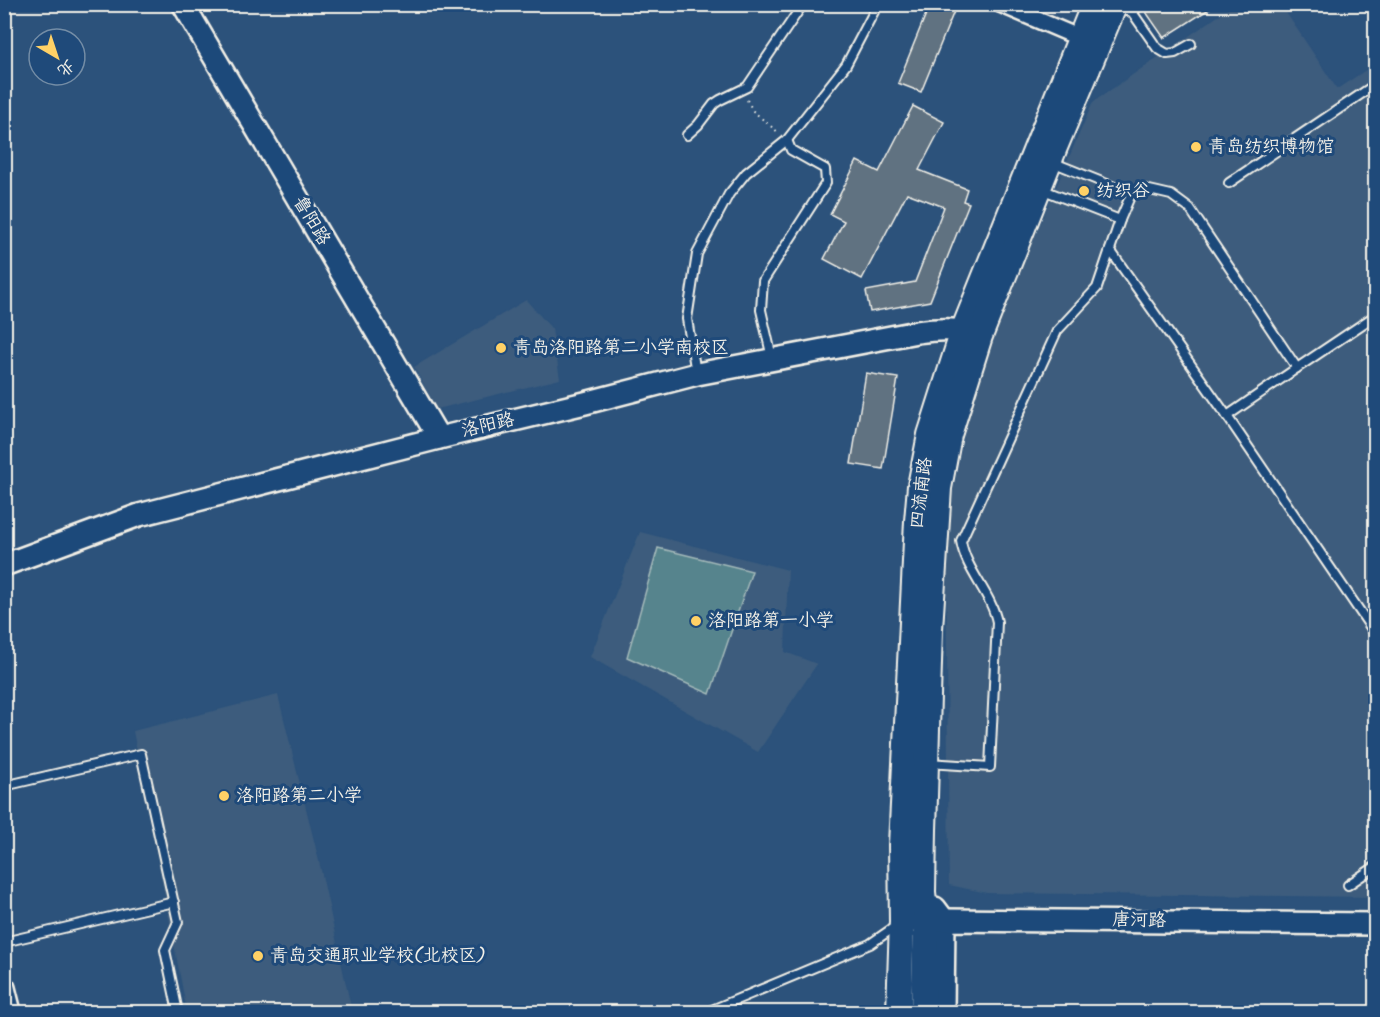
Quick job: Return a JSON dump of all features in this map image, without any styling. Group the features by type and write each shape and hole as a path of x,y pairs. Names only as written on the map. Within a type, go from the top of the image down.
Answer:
{"main road":[{"name":"四流南路","path":"899,1012 924,920 901,845 917,521 920,486 933,425 1031,185 1080,38 1114,7"},
{"name":"四流南路","path":"1041,158 1114,7"},
{"name":"四流南路","path":"923,1012 924,830 930,629 939,488 972,333"}],"street":[{"name":"鲁阳路","path":"183,4 439,438"},
{"path":"1000,4 1080,38"},
{"name":"洛阳路","path":"4,565 139,515 697,374 917,332 938,329 972,333"},
{"name":"唐河路","path":"924,920 1376,924"},
{"name":"四流南路","path":"924,920 943,1012"},
{"path":"4,988 10,1012"}],"lane":[{"path":"687,135 714,104 747,87 803,4"},
{"path":"697,374 687,319 697,254 729,194 746,173 787,140 846,64 878,4"},
{"path":"1114,7 1141,4"},
{"path":"1114,7 1157,48 1167,54 1175,53 1191,44"},
{"path":"1229,183 1376,84"},
{"path":"773,360 761,310 763,281 826,183 825,169 791,150 787,140"},
{"path":"1041,158 1117,188 1132,192 1145,189 1171,195 1190,209 1297,368"},
{"path":"1031,185 1120,220"},
{"path":"926,763 990,767 997,622 994,610 963,553 962,541 1057,331 1097,288 1132,192"},
{"path":"1110,250 1227,416 1376,635"},
{"path":"1227,416 1376,315"},
{"path":"4,786 141,754 178,922 165,950 178,1012"},
{"path":"1347,885 1376,866"},
{"path":"4,942 174,902"},
{"path":"707,1012 924,920"}],"path":[{"path":"747,87 746,99 753,111 787,140"}],"shaded area":[{"path":"1234,5 1281,5 1337,89 1375,64 1375,897 987,893 949,885 946,527 977,369 1093,102"},
{"name":"青岛洛阳路第二小学南校区","path":"526,300 552,329 560,379 437,409 414,367"},
{"name":"洛阳路第一小学","path":"640,532 788,570 785,652 817,664 758,752 590,657"},
{"path":"278,695 319,861 352,1012 187,1012 133,731"}],"green space":[{"path":"658,548 752,571 710,694 627,657"}],"building":[{"path":"930,4 957,4 921,92 898,83"},
{"path":"1157,4 1217,4 1164,38 1146,12"},
{"path":"913,106 944,122 919,170 967,189 963,201 969,203 930,301 870,312 866,291 915,282 944,207 907,193 862,279 824,259 844,221 830,214 857,161 879,172"},
{"path":"866,373 898,378 883,469 851,464"}],"place":[{"name":"青岛纺织博物馆","path":"1196,147"},
{"name":"纺织谷","path":"1084,191"},
{"name":"青岛洛阳路第二小学南校区","path":"501,348"},
{"name":"洛阳路第一小学","path":"696,621"},
{"name":"洛阳路第二小学","path":"224,796"},
{"name":"青岛交通职业学校(北校区)","path":"258,956"}]}
